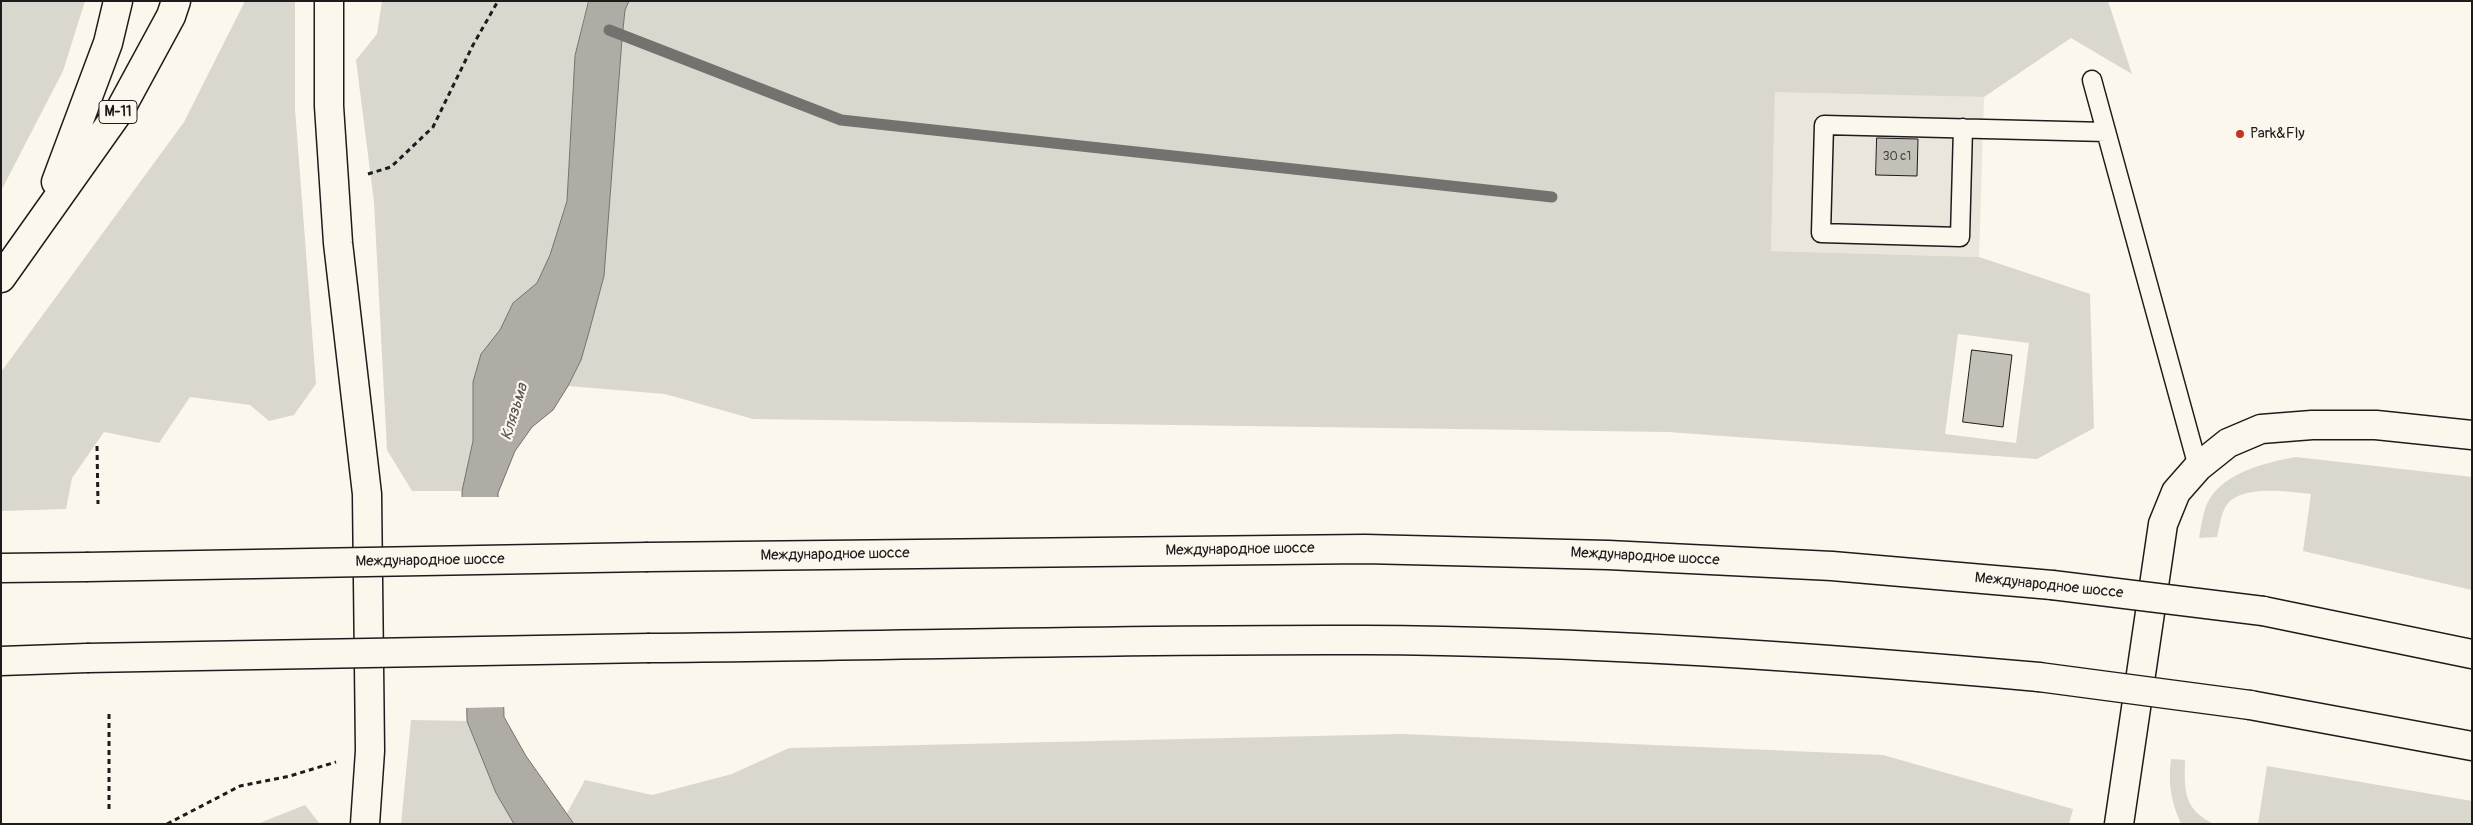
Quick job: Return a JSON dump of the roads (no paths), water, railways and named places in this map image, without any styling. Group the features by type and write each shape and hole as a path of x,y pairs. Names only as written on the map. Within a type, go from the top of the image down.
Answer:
{"main road":[{"name":"М-11","path":"44,214 108,42 118,1"},
{"name":"М-11","path":"1,278 44,214 120,110 171,16 176,1"},
{"path":"330,1 328,106 338,243 367,494 370,751 365,824"},
{"path":"2119,824 2163,524 2176,492 2198,467 2228,443 2261,429 2312,424 2376,424 2472,436"},
{"name":"Международное шоссе","path":"1,568 648,557 1365,549 1608,555 1832,566 2052,585 2263,611 2472,654"},
{"path":"1,661 650,648 1363,640 1605,646 1826,658 2039,677 2250,705 2472,746"}],"lane":[{"path":"2092,80 2198,467"},
{"path":"1963,128 1960,237 1821,233 1824,125 1963,128 2106,132"}],"water":[{"name":"Клязьма","path":"589,1 629,1 625,10 622,39 604,276 581,360 553,410 532,427 515,451 498,493 504,717 526,756 574,824 514,824 496,793 467,721 462,491 473,441 473,382 481,354 500,330 513,303 537,283 550,255 567,201 575,56"}],"waterway":[{"path":"609,30 841,120 1552,197"}],"place":[{"name":"Park&Fly","path":"2240,134"}]}
